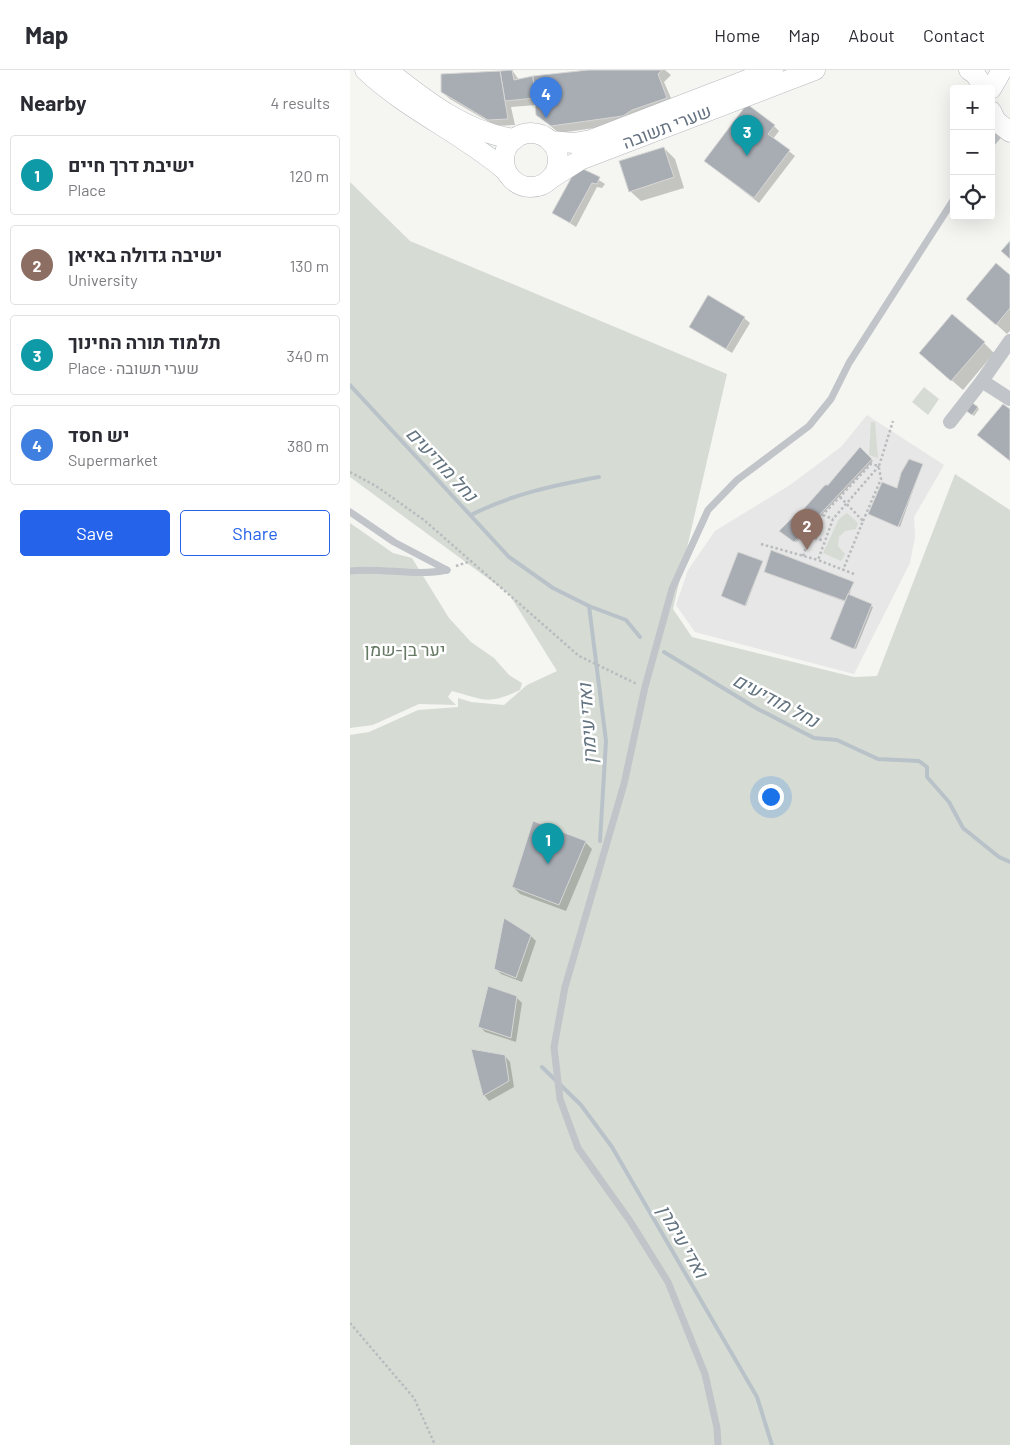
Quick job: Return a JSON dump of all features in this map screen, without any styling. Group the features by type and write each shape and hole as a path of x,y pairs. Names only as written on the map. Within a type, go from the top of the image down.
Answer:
{"street":[{"path":"365,70 403,101 484,152 506,171 512,179 521,185 531,187 542,185 550,179 556,170 558,160 556,150 550,141 541,135 531,133 515,139 500,137 471,128 411,89 387,70"},
{"name":"שערי תשובה","path":"550,141 574,143 591,140 772,70"},
{"name":"שערי תשובה","path":"550,179 580,160 815,70"},
{"path":"969,70 975,74 982,85"},
{"path":"993,85 1002,70"},
{"path":"995,119 1002,135"},
{"path":"506,171 504,160 506,150 515,139"},
{"path":"950,422 1010,341"},
{"path":"982,381 1010,399"}],"lane":[{"path":"718,1445 717,1428 706,1374 668,1282 630,1221 578,1148 560,1100 554,1047 565,987 624,784 645,687 672,589 708,510 738,480 809,426 830,399 849,363 950,204"},
{"path":"350,512 394,542 447,570"},
{"path":"350,571 366,569 426,574 447,570"}],"path":[{"path":"818,560 833,519 879,466 894,421"},
{"path":"803,556 815,523 870,464 879,466"},
{"path":"843,570 881,478 879,466"},
{"path":"350,472 376,486 424,520 579,656 645,687"},
{"path":"840,497 863,521"},
{"path":"823,515 833,519"},
{"path":"810,536 824,541"},
{"path":"761,544 818,560 854,574"},
{"path":"447,570 471,561"},
{"path":"350,1324 414,1398 435,1445"}],"shaded area":[{"path":"867,415 944,465 914,517 915,537 910,563 854,674 695,632 676,605 688,570 715,531 790,485 841,447"}],"green space":[{"path":"350,182 410,241 727,374 673,609 692,637 854,677 877,676 955,474 1010,510 1010,1445 350,1445 350,735 369,732 418,710 458,707 458,698 471,702 504,705 527,685 557,671 509,594 350,477"},
{"path":"924,387 939,399 928,415 912,402"},
{"path":"871,422 875,422 878,458 869,455"},
{"path":"847,513 858,523 856,529 845,531 839,537 838,546 845,554 841,561 823,553 839,519"},
{"name":"יער בן-שמן","path":"350,523 393,553 412,558 449,618 471,642 494,658 509,675 522,683 520,690 500,698 485,700 452,691 448,697 456,705 419,704 373,725 350,728"}],"building":[{"path":"512,70 514,80 533,76 535,98 505,101 500,71"},
{"path":"588,70 662,70 658,74 667,98 632,110 623,116 551,126 536,115 533,76"},
{"path":"500,71 508,119 488,120 441,92 441,74"},
{"path":"747,104 775,125 768,134 790,150 754,198 704,161"},
{"path":"664,147 674,177 629,192 619,161"},
{"path":"583,169 600,177 597,184 592,183 570,223 552,213 575,171"},
{"path":"1010,241 1010,259 1001,251"},
{"path":"996,263 1010,275 1010,308 996,325 966,299"},
{"path":"708,295 745,317 726,349 689,327"},
{"path":"952,314 985,342 951,381 919,353"},
{"path":"971,402 978,407 972,415 965,410"},
{"path":"1003,404 1010,409 1010,461 977,435"},
{"path":"860,447 872,459 811,524 800,513 825,485 828,485"},
{"path":"909,459 923,464 898,527 868,514 882,482 897,488 901,473"},
{"path":"794,516 808,527 794,542 779,531"},
{"path":"771,550 854,582 845,601 764,572"},
{"path":"738,552 763,561 745,606 721,596"},
{"path":"848,594 872,604 854,649 830,639"},
{"path":"533,821 586,841 559,905 512,887"},
{"path":"504,918 531,935 516,978 494,969"},
{"path":"488,986 517,996 511,1038 478,1027"},
{"path":"471,1049 505,1055 509,1081 483,1096"}],"waterway":[{"name":"נחל מודיעים","path":"350,385 509,557 553,588 589,606 626,620 640,637"},
{"path":"471,515 518,496 599,477"},
{"name":"ואדי עימרן","path":"589,606 606,741 600,841"},
{"name":"נחל מודיעים","path":"664,652 756,708 814,738 837,740 878,759 919,761 927,767 927,777 949,802 963,828 999,857 1010,862"},
{"name":"ואדי עימרן","path":"542,1067 581,1105 612,1147 757,1397 772,1445"}],"place":[{"name":"יש חסד","path":"546,118"},
{"name":"תלמוד תורה החינוך","path":"747,156"},
{"name":"ישיבה גדולה באיאן","path":"807,550"},
{"name":"ישיבת דרך חיים","path":"548,864"}]}
